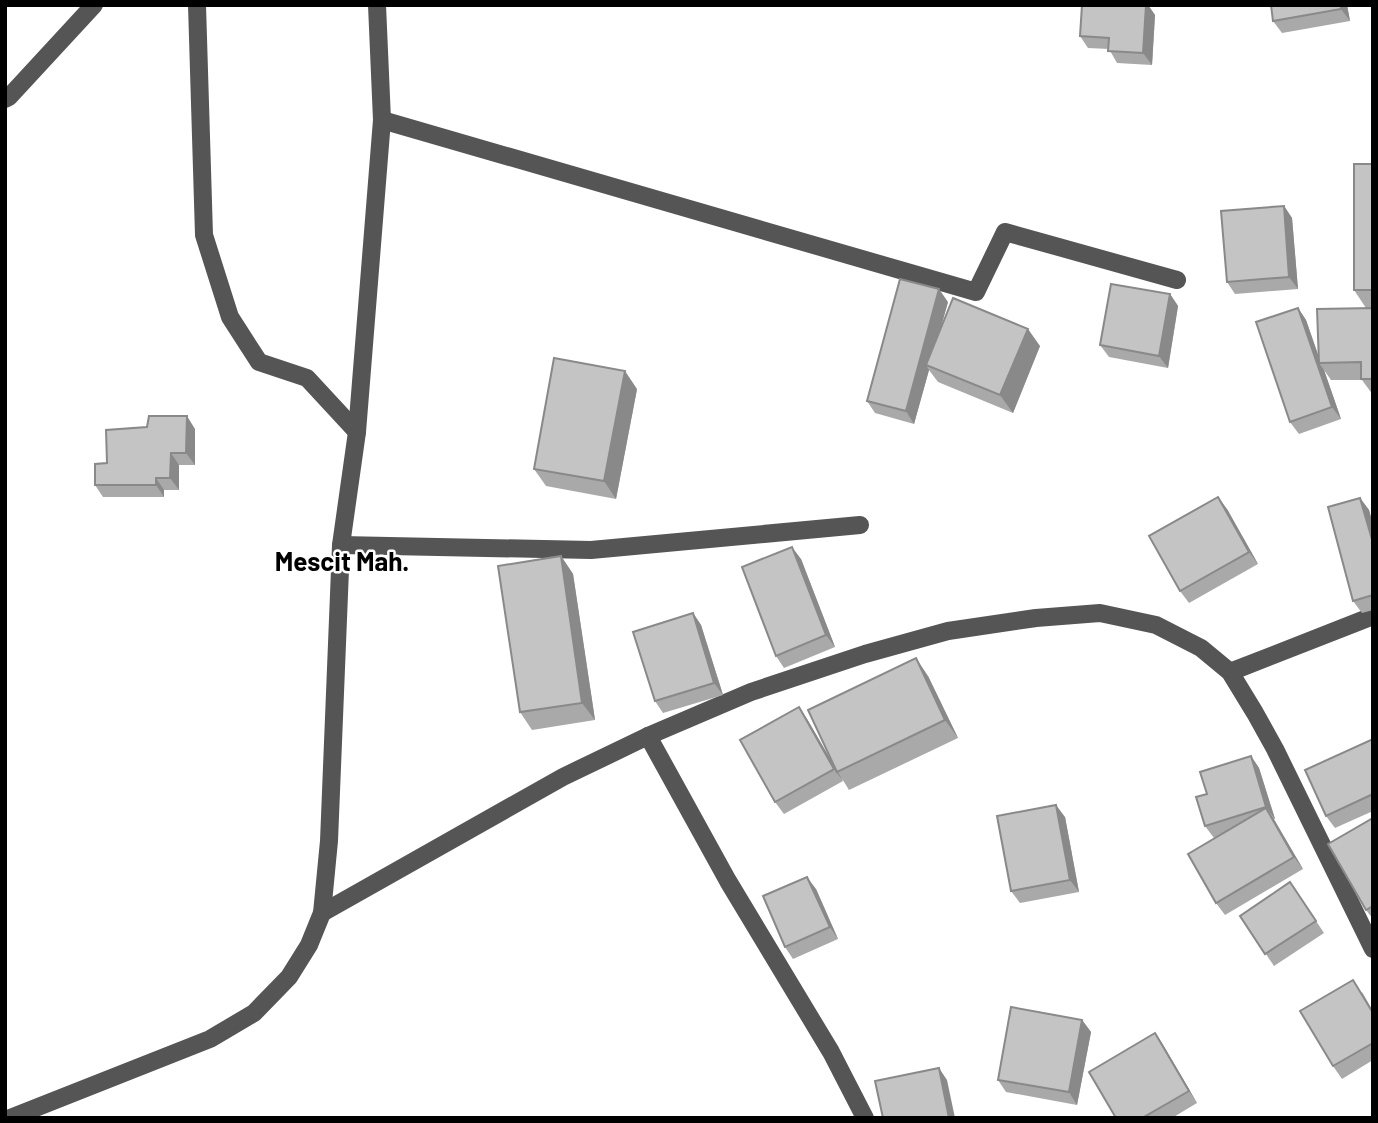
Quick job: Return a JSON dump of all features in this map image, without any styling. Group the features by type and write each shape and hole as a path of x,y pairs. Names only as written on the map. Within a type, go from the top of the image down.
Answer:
{"street":[{"path":"5,99 94,5"},
{"path":"197,5 204,234 230,317 259,362 307,378 357,432"},
{"path":"10,1118 210,1038 254,1013 289,977 309,945 322,913 329,841 341,545 357,432 382,120 377,5"},
{"path":"382,120 976,292 1005,232 1177,280"},
{"path":"341,545 591,550 860,525"},
{"path":"322,913 563,777 648,736 751,692 866,654 948,631 1036,618 1100,613 1156,625 1201,648 1230,672 1275,750 1373,949"},
{"path":"1230,672 1373,615"},
{"path":"648,736 728,881 831,1052 865,1118"}],"building":[{"path":"1082,5 1146,5 1143,53 1108,51 1109,38 1080,36"},
{"path":"1271,5 1341,5 1341,9 1273,21"},
{"path":"1354,164 1373,164 1373,290 1354,290"},
{"path":"1284,206 1289,277 1227,282 1221,211"},
{"path":"900,279 939,289 906,411 867,401"},
{"path":"1111,284 1170,294 1159,356 1100,345"},
{"path":"953,298 1028,329 1000,395 926,365"},
{"path":"1298,308 1332,407 1290,422 1256,322"},
{"path":"1373,308 1373,379 1361,379 1361,362 1319,363 1317,309"},
{"path":"554,358 625,371 604,481 534,469"},
{"path":"149,416 187,416 186,453 171,453 170,478 156,478 156,485 95,485 95,464 107,463 106,430 147,427"},
{"path":"1218,497 1249,552 1180,591 1149,536"},
{"path":"1360,498 1373,543 1373,595 1353,601 1328,507"},
{"path":"792,547 826,635 776,656 742,567"},
{"path":"561,556 582,703 520,712 498,566"},
{"path":"693,613 714,683 655,701 633,632"},
{"path":"916,658 945,720 837,772 808,710"},
{"path":"799,707 834,769 775,802 740,740"},
{"path":"1373,739 1373,794 1326,816 1305,770"},
{"path":"1251,756 1266,807 1205,826 1196,797 1207,794 1200,772"},
{"path":"1056,805 1070,880 1011,891 997,816"},
{"path":"1266,808 1294,857 1216,903 1188,854"},
{"path":"1373,818 1373,906 1366,910 1328,844"},
{"path":"807,877 830,927 785,947 763,896"},
{"path":"1290,882 1316,921 1265,954 1240,916"},
{"path":"1353,980 1373,1013 1373,1043 1333,1066 1300,1011"},
{"path":"1011,1007 1082,1020 1069,1092 998,1080"},
{"path":"1155,1033 1189,1091 1142,1118 1116,1118 1089,1072"},
{"path":"939,1068 949,1118 883,1118 875,1081"}],"district":[{"name":"Mescit Mah.","path":"342,562"}]}
